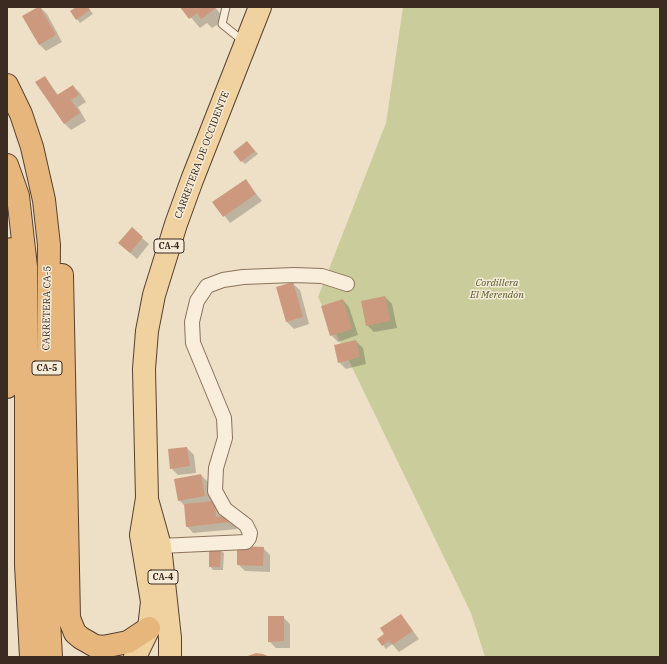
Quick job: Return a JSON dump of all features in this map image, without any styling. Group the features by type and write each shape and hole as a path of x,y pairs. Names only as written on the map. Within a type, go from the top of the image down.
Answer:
{"highway":[{"name":"CARRETERA CA-5","path":"7,85 21,114 32,146 44,200 48,246 46,568 51,657"},
{"path":"32,146 50,186 60,228 62,253 69,618 75,633 95,646 103,647 128,642 149,628"},
{"name":"CARRETERA CA-5","path":"7,165 18,196 26,267 26,565 31,657"},
{"path":"7,387 11,258 18,196"}],"main road":[{"name":"CARRETERA DE OCCIDENTE","path":"135,657 149,628 152,602 141,535 147,498 144,369 147,331 154,295 176,224 260,7"},
{"name":"CARRETERA DE OCCIDENTE","path":"147,498 160,546 170,638 170,657"}],"street":[{"path":"160,546 246,542 250,533 246,526 225,509 215,491 216,468 225,438 224,418 193,343 192,322 197,301 207,286 223,280 243,277 294,275 322,276 347,284"}],"lane":[{"path":"226,7 222,24 245,43"}],"green space":[{"name":"Cordillera El Merendón","path":"403,7 660,7 660,657 485,657 471,613 318,297 386,123"}],"building":[{"path":"40,7 56,35 39,45 22,16"},
{"path":"76,7 88,7 90,10 76,20 70,11"},
{"path":"180,7 214,7 215,9 201,19 197,13 189,19"},
{"path":"45,76 57,95 73,85 79,95 71,100 80,113 64,124 35,82"},
{"path":"247,141 255,151 241,162 233,152"},
{"path":"246,179 256,194 223,217 212,202"},
{"path":"132,227 143,237 130,253 118,243"},
{"path":"293,282 303,317 286,322 276,287"},
{"path":"385,296 390,321 366,326 361,301"},
{"path":"343,299 352,329 330,336 321,306"},
{"path":"356,340 360,357 338,363 334,345"},
{"path":"187,447 190,466 170,469 168,449"},
{"path":"201,474 205,496 178,501 174,479"},
{"path":"215,501 216,517 230,515 230,522 186,527 184,504"},
{"path":"237,546 264,547 263,566 237,565"},
{"path":"209,549 221,549 220,567 209,567"},
{"path":"401,614 413,631 392,645 389,641 382,646 377,639 384,634 380,628"},
{"path":"268,616 284,616 284,641 268,642"},
{"path":"256,653 263,654 270,657 245,657"}]}
